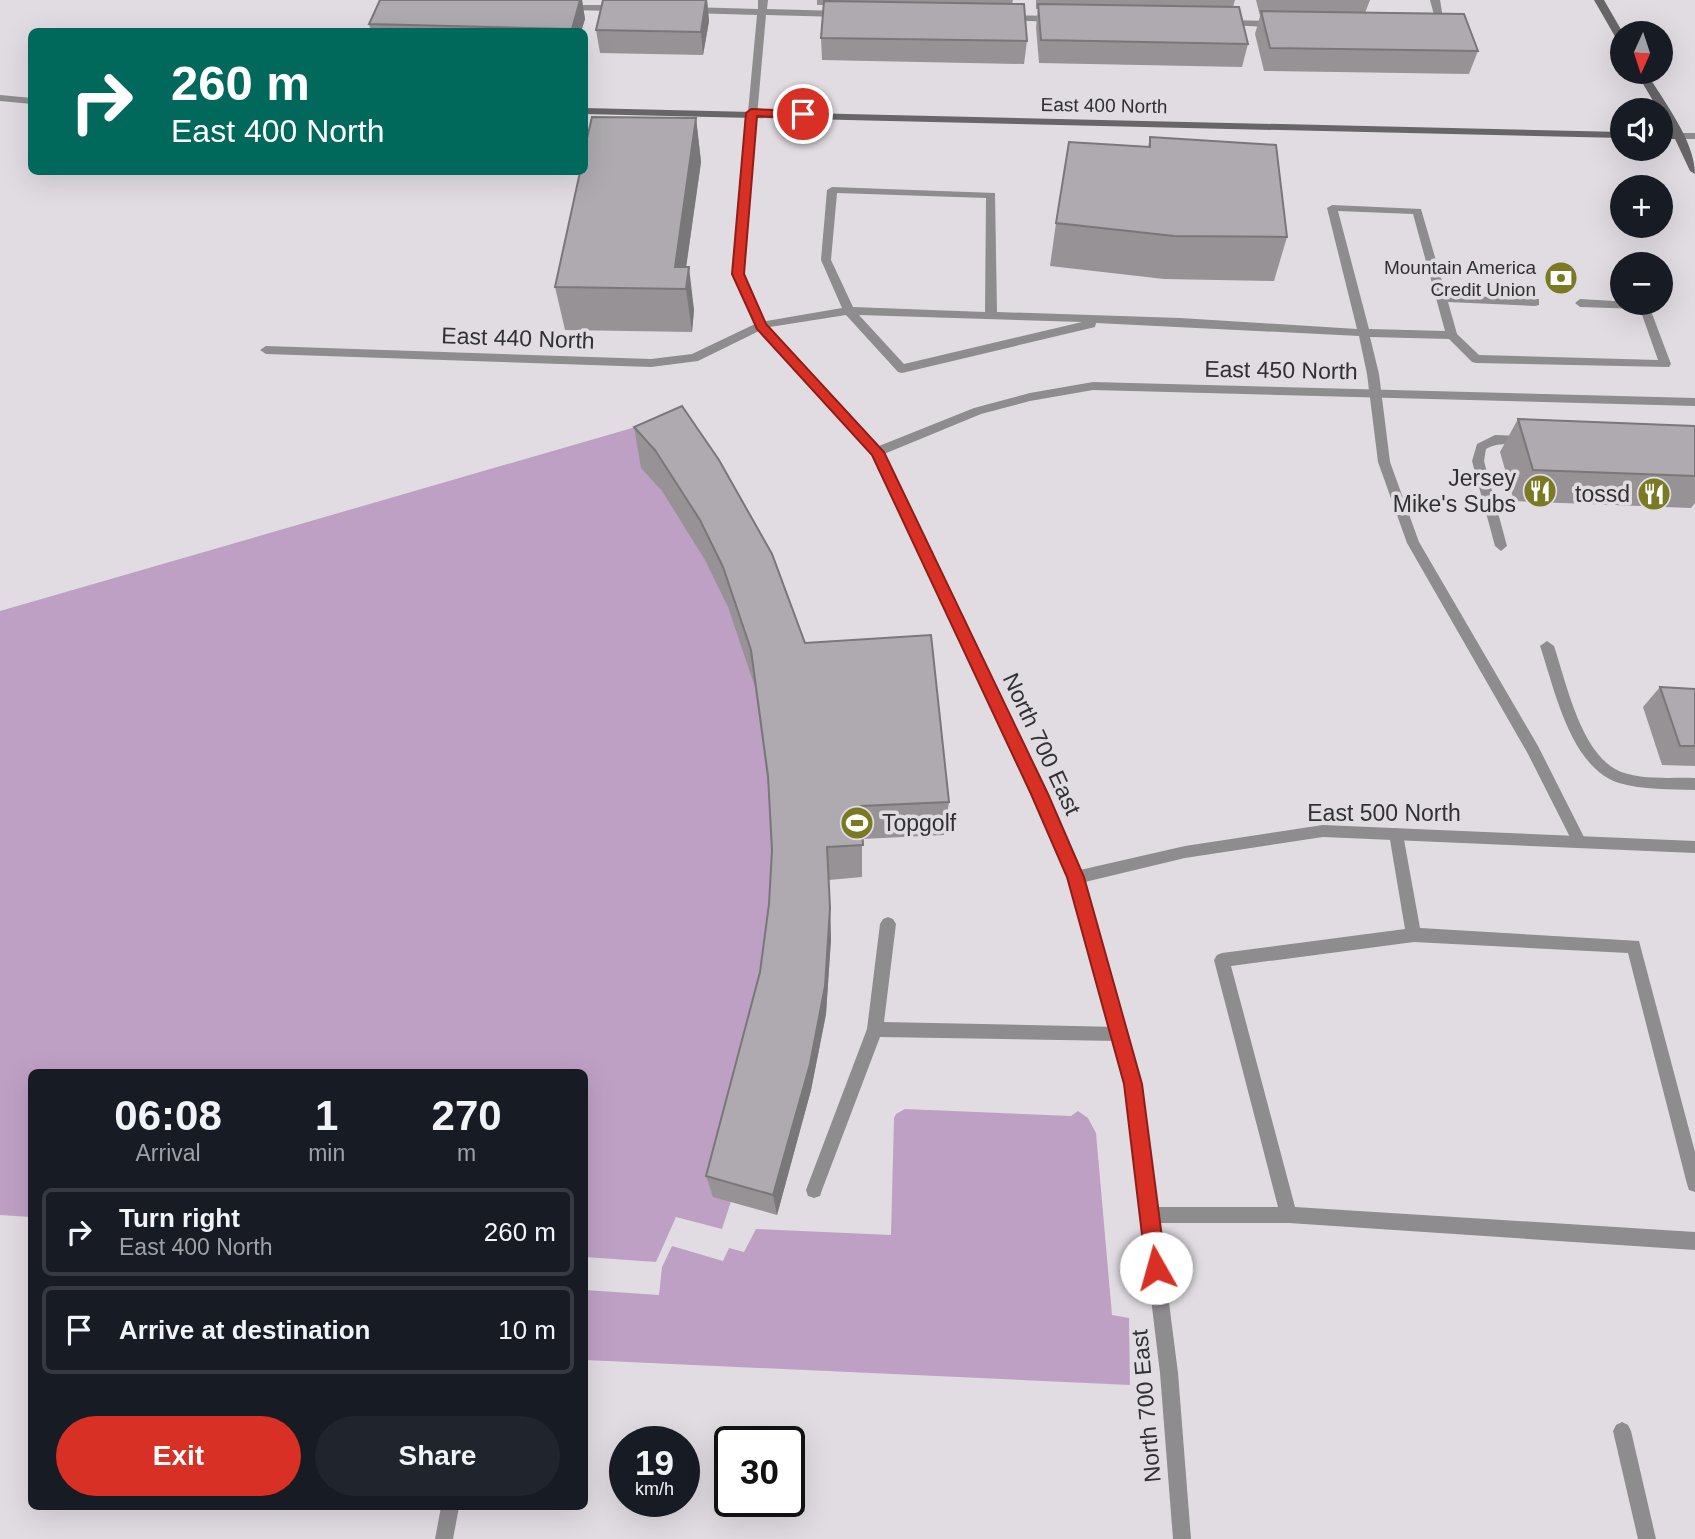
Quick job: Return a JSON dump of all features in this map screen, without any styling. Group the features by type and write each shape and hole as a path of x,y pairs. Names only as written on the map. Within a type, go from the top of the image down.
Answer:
{"street":[{"name":"North 700 East","path":"763,0 738,274 761,326 877,452 1040,794 1076,877 1133,1084 1170,1373 1182,1539"},
{"path":"1428,28 1442,28 1435,0"},
{"path":"1599,0 1611,21"},
{"path":"556,7 625,9"},
{"path":"679,10 859,14"},
{"path":"997,18 1067,19"},
{"path":"1219,23 1289,24"},
{"path":"1648,84 1679,136 1695,171"},
{"path":"0,98 28,101"},
{"name":"East 400 North","path":"588,111 1610,135"},
{"path":"1673,136 1695,136"},
{"path":"992,316 991,195 832,190 826,260 849,311 902,369 1110,320"},
{"path":"1579,842 1533,750 1413,543 1384,462 1376,393 1364,333 1332,208 1417,211 1452,335 1476,359 1665,364 1644,306 1580,303"},
{"path":"1442,298 1535,302"},
{"name":"East 440 North","path":"266,350 651,363 694,358 761,326 849,311 1452,335"},
{"name":"East 450 North","path":"877,452 978,411 1030,397 1093,386 1695,402"},
{"path":"1501,546 1478,461 1481,447 1495,439 1536,440"},
{"path":"1547,646 1573,721 1589,755 1608,773 1632,780 1695,783"},
{"name":"East 500 North","path":"1076,877 1185,852 1323,831 1695,847"},
{"path":"1396,834 1414,935"},
{"path":"814,1190 874,1029 888,924"},
{"path":"1289,1215 1222,960 1414,935 1634,946 1695,1184"},
{"path":"874,1029 1119,1034"},
{"path":"1149,1215 1289,1215 1695,1241"},
{"path":"1622,1431 1647,1539"},
{"path":"444,1539 449,1510"}],"shaded area":[{"path":"646,424 789,717 748,1149 722,1229 676,1217 656,1262 588,1257 588,1069 28,1069 28,1217 0,1215 0,611"},
{"path":"905,1109 1071,1116 1078,1111 1088,1118 1096,1133 1112,1315 1129,1318 1130,1385 588,1360 588,1290 659,1295 662,1267 672,1246 723,1261 729,1248 744,1252 756,1229 891,1235 896,1114"}],"building":[{"path":"380,0 580,0 572,28 369,24"},
{"path":"603,0 706,0 701,32 596,30"},
{"path":"824,1 1024,4 1027,41 821,38"},
{"path":"1038,4 1239,7 1248,44 1041,40"},
{"path":"1261,11 1464,14 1478,51 1270,48"},
{"path":"592,117 696,118 675,267 689,267 686,289 555,287 579,175 588,175 588,134"},
{"path":"1150,137 1276,145 1287,237 1174,236 1056,223 1069,142 1150,147"},
{"name":"Topgolf","path":"682,406 719,460 772,554 805,643 931,635 949,802 861,806 863,845 827,847 830,908 825,986 810,1064 773,1195 706,1176 760,972 769,904 772,850 768,776 751,650 723,567 700,520 655,450 634,427"},
{"path":"1518,419 1695,426 1695,476 1533,470"},
{"path":"1660,687 1695,689 1695,746 1680,746"}],"place":[{"name":"Mountain America Credit Union","path":"1561,278"},
{"name":"Jersey Mike's Subs","path":"1540,491"},
{"name":"tossd","path":"1654,494"},
{"name":"Topgolf","path":"857,823"}],"route":[{"path":"803,114 751,113 738,274 761,326 877,452 1040,794 1076,877 1133,1084 1156,1268"}]}
